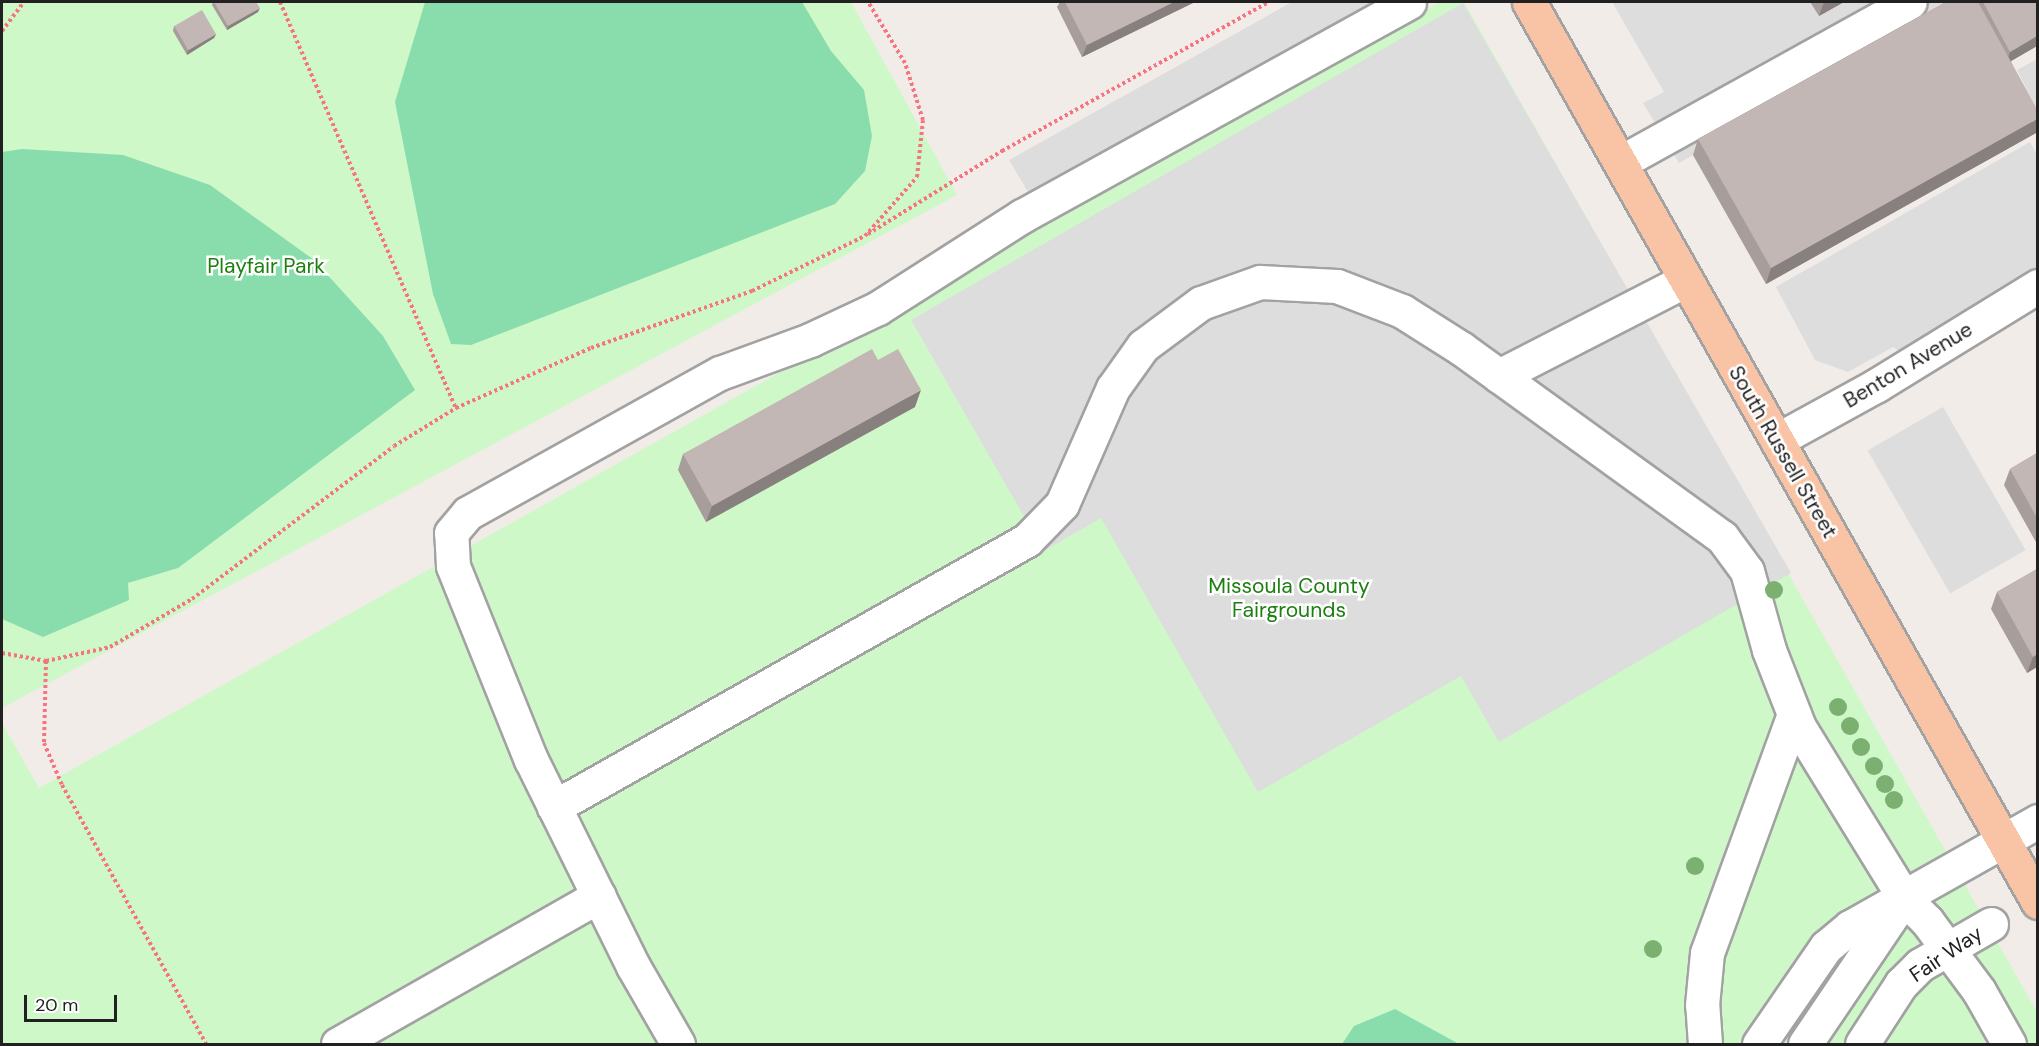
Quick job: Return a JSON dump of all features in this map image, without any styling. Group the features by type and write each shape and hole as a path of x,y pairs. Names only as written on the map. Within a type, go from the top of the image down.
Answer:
{"main road":[{"name":"South Russell Street","path":"1529,2 2037,902"}],"street":[{"path":"678,1044 599,896 531,760 453,566 451,533 468,513 720,373 810,340 878,308 1022,216 1409,2"},
{"path":"1621,162 1910,2"},
{"path":"1499,376 1686,280"},
{"path":"554,807 1027,540 1062,504 1113,388 1143,346 1201,303 1260,282 1337,286 1402,311 1499,376 1722,537 1747,571 1769,650 1794,714 1904,898 1947,948 1979,991 2009,1044"},
{"name":"Benton Avenue","path":"1777,440 1877,385 2037,286"},
{"path":"1704,1044 1702,1005 1707,952 1794,714"},
{"path":"1759,1044 1826,947 1850,927 2037,821"},
{"path":"338,1044 599,896"},
{"path":"1804,1044 1904,898"},
{"name":"Fair Way","path":"1862,1044 1901,984 1947,948 1991,924"}],"path":[{"path":"2,31 24,2"},
{"path":"280,2 456,408"},
{"path":"865,236 917,177 923,120 905,63 868,2"},
{"path":"2,653 46,661 110,647 192,599 394,446 456,408 591,348 752,291 865,236 1002,151 1269,2"},
{"path":"46,661 44,743 62,785 206,1044"}],"green space":[{"name":"Playfair Park","path":"2,2 851,2 957,195 2,708"},
{"path":"425,2 802,2 831,51 864,90 872,136 865,171 835,204 471,345 451,344 433,294 395,102"},
{"name":"Missoula County Fairgrounds","path":"1440,2 1464,2 2037,1012 2037,1044 2,1044 2,723 39,788"},
{"path":"22,149 123,155 210,185 314,260 383,336 415,390 178,568 128,583 129,600 43,637 2,619 2,152"},
{"path":"1395,1009 1459,1044 1342,1044 1354,1026"}],"shaded area":[{"path":"1292,2 1406,2 1038,209 1009,160"},
{"path":"1612,2 1810,2 1819,16 1844,2 1969,2 1679,163 1643,103 1664,92"},
{"path":"1463,3 1791,573 1499,742 1461,676 1258,792 1101,518 1044,551 911,320"},
{"path":"2037,59 2037,109 2017,70"},
{"path":"2030,142 2037,155 2037,277 1904,354 1893,347 1848,372 1815,360 1776,287"},
{"path":"1943,407 2026,550 1950,593 1868,450"}],"building":[{"path":"214,2 256,2 260,8 228,26"},
{"path":"1065,2 1174,2 1087,45"},
{"path":"1946,2 1978,2 2037,109 2037,119 1771,268 1698,139"},
{"path":"1983,2 2037,2 2037,36 2010,52"},
{"path":"202,10 216,34 188,50 174,26"},
{"path":"872,349 878,360 898,349 921,390 712,506 683,454"},
{"path":"2037,453 2037,518 2010,469"},
{"path":"2037,569 2037,654 2033,657 1997,592"}]}
